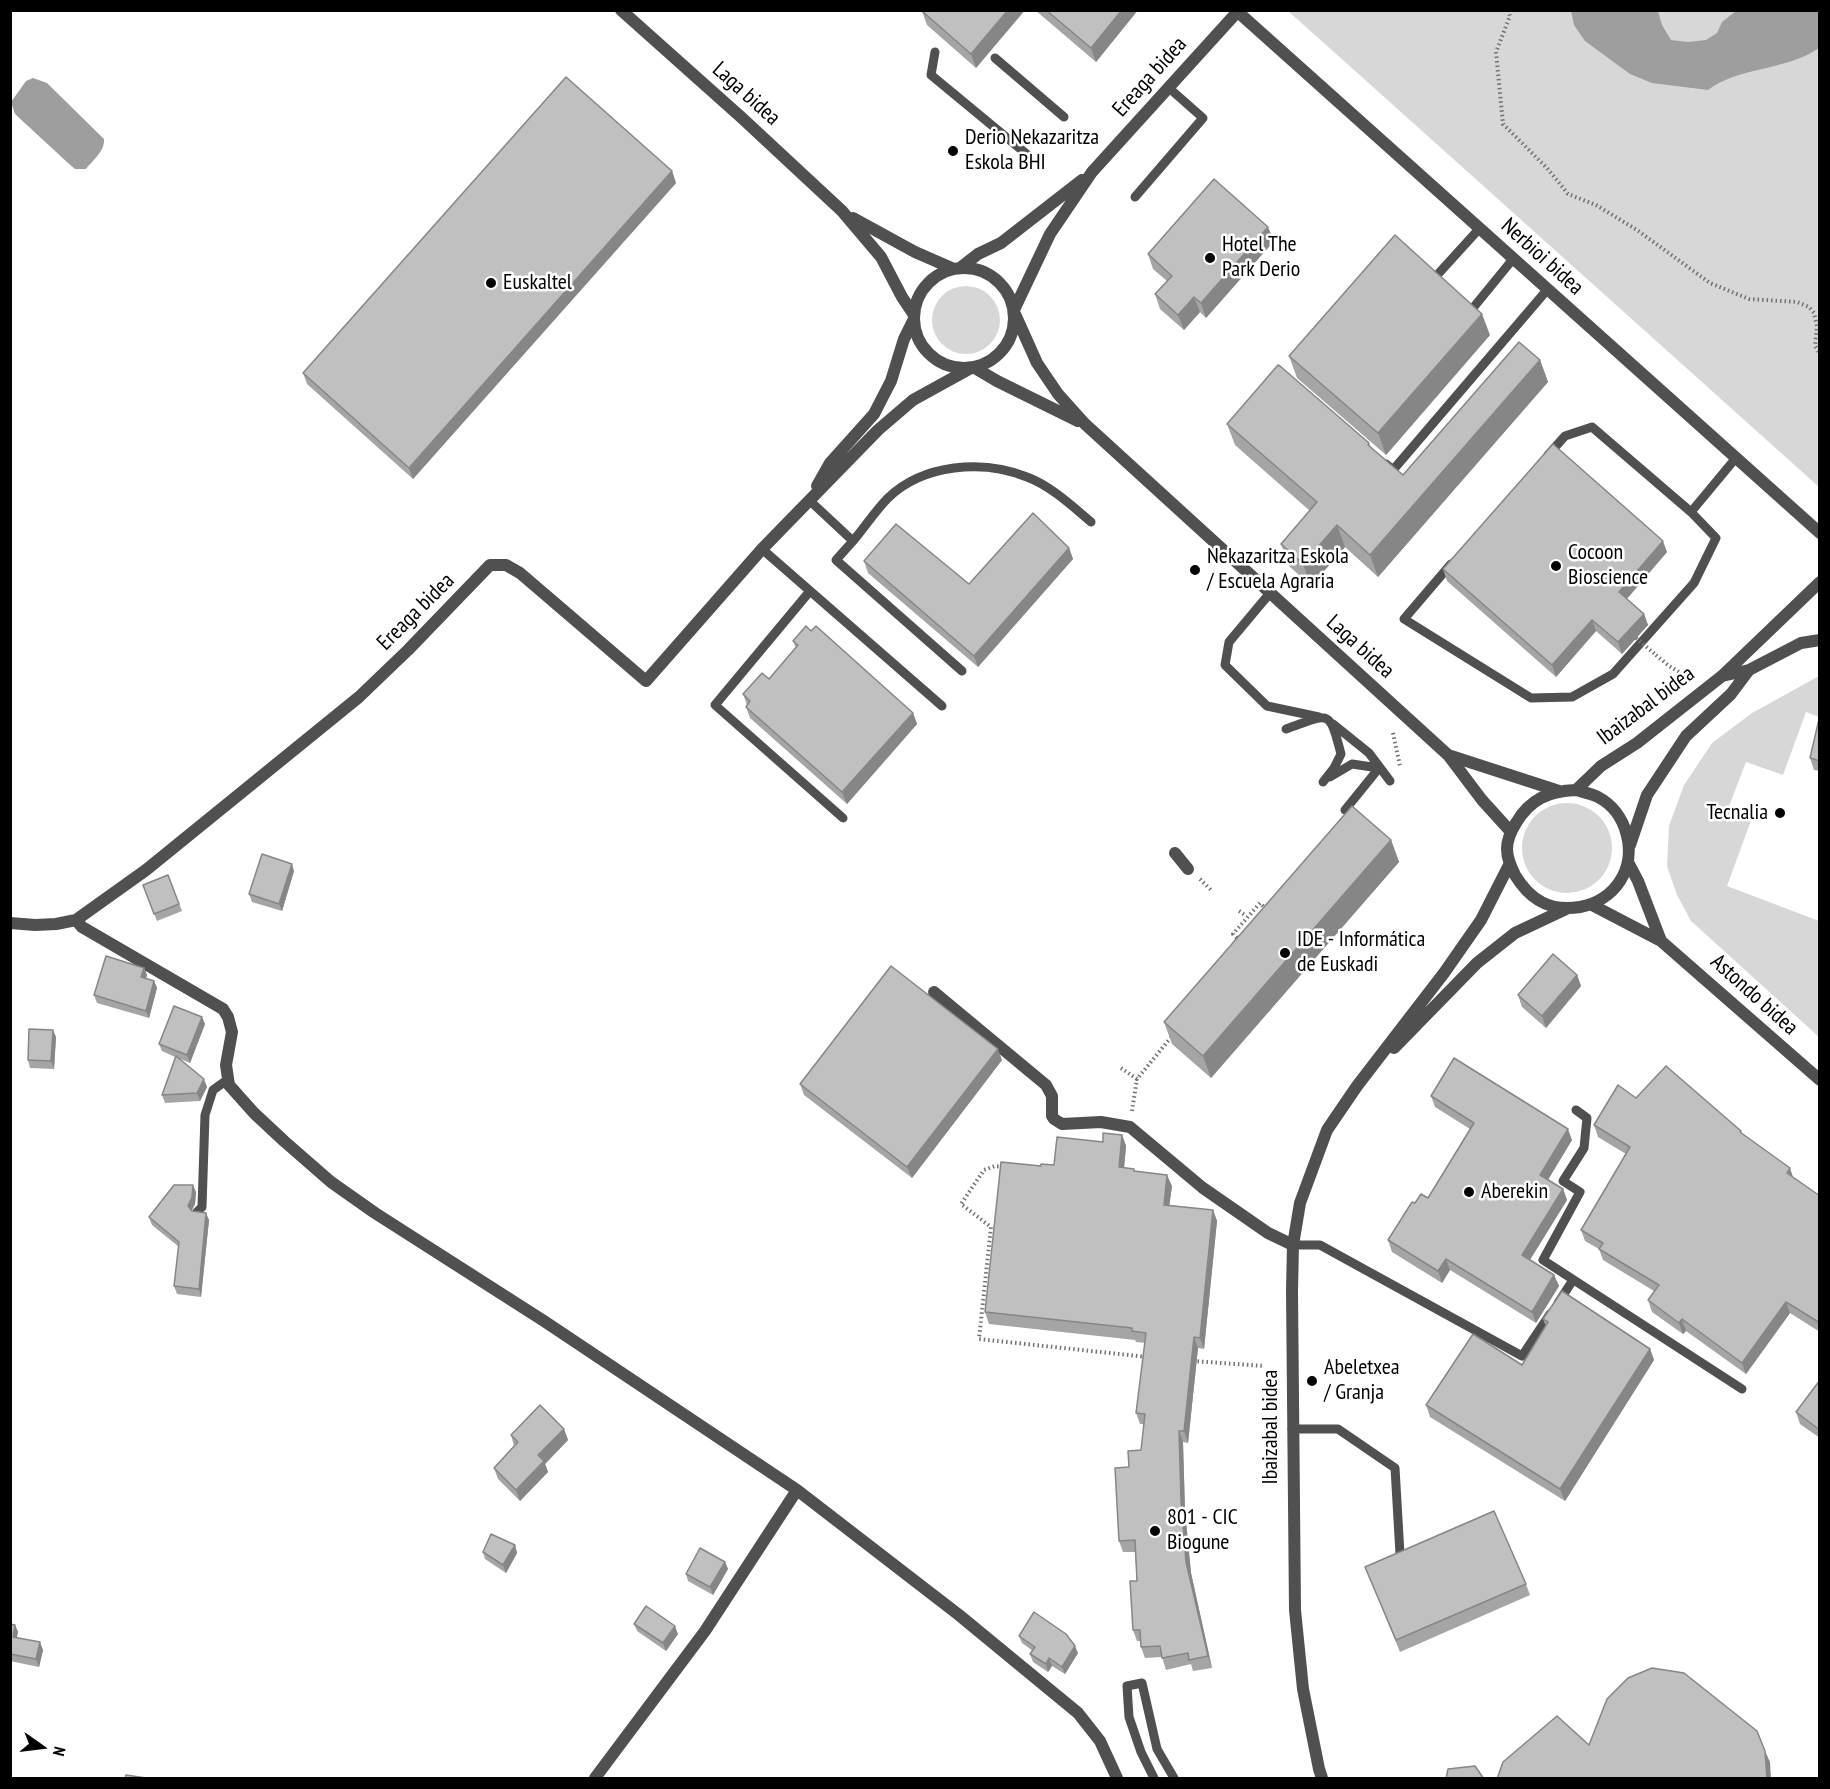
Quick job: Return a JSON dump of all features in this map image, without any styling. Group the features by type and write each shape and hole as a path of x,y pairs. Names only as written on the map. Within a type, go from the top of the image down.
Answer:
{"street":[{"name":"Laga bidea","path":"621,10 842,211 881,257 914,317"},
{"name":"Ereaga bidea","path":"1092,172 1239,11"},
{"name":"Nerbioi bidea","path":"1239,11 1820,533"},
{"path":"1092,172 1050,234 1014,312 1013,332 1005,348 992,360 973,368 952,367 935,360 922,346 915,329 916,304 926,285 943,272 957,268 1009,237 1092,172"},
{"name":"Laga bidea","path":"842,211 915,252 957,268"},
{"path":"957,268 978,270 995,278 1007,292 1014,312"},
{"name":"Laga bidea","path":"1014,312 1036,363 1058,394 1085,424 1448,755 1482,800 1511,832"},
{"name":"Ereaga bidea","path":"809,500 830,463 874,414 891,381 904,339 914,317"},
{"name":"Laga bidea","path":"973,368 1085,424"},
{"name":"Ereaga bidea","path":"10,923 56,924 76,920 146,870 359,697 490,566 506,565 520,573 646,681 762,549 878,430 913,400 973,368"},
{"path":"1722,676 1820,582"},
{"name":"Ibaizabal bidea","path":"1576,790 1601,766 1637,743 1722,676 1749,670 1800,643 1820,640"},
{"name":"Ibaizabal bidea","path":"1629,846 1647,795 1686,736 1731,694 1749,670"},
{"name":"Laga bidea","path":"1448,755 1559,791"},
{"path":"1576,790 1599,797 1617,813 1625,828 1629,846 1628,862 1621,880 1610,894 1592,905 1566,909 1548,905 1534,898 1522,886 1509,865 1507,848 1511,832 1529,805 1542,796 1559,791 1576,790"},
{"path":"1174,853 1188,868"},
{"name":"Astondo bidea","path":"1628,862 1638,881 1661,941"},
{"name":"Ibaizabal bidea","path":"1322,1779 1304,1689 1295,1610 1292,1429 1293,1245 1300,1203 1327,1130 1357,1086 1444,973 1481,920 1509,865"},
{"name":"Astondo bidea","path":"1592,905 1661,941 1820,1080"},
{"name":"Ibaizabal bidea","path":"1357,1086 1477,963 1515,933 1566,909"},
{"path":"76,920 82,927 223,1009 232,1032 226,1065 229,1085 261,1120 340,1188 797,1490 959,1615 1078,1713 1100,1741 1117,1779"},
{"path":"934,992 1046,1085 1052,1096 1054,1119 1062,1124 1101,1122 1130,1127 1203,1188 1268,1233 1293,1245"},
{"path":"595,1779 705,1631 797,1490"}],"lane":[{"path":"936,52 931,75 1029,156"},
{"path":"995,58 1064,117"},
{"path":"1135,197 1203,118 1168,88"},
{"path":"1439,273 1479,229"},
{"path":"1473,308 1513,259"},
{"path":"1376,455 1393,470 1547,290"},
{"path":"1457,558 1404,619 1531,698 1572,697 1613,674 1694,583 1716,538 1691,512 1592,427 1565,436 1542,462"},
{"path":"1691,512 1735,459"},
{"path":"962,671 836,560 889,497 921,476 956,466 993,467 1028,477 1062,498 1091,522"},
{"path":"809,500 853,541"},
{"path":"762,549 942,706"},
{"path":"810,591 715,705 843,818"},
{"path":"1270,593 1229,642 1225,665 1267,706 1328,718 1369,753 1390,781"},
{"path":"1286,729 1319,717"},
{"path":"1334,724 1341,754 1323,782 1352,764 1379,768"},
{"path":"1345,810 1379,768"},
{"path":"197,1212 202,1206 205,1115 213,1090 227,1080"},
{"path":"1576,1110 1587,1118 1584,1148 1563,1181 1580,1192 1543,1260 1742,1389"},
{"path":"1293,1245 1320,1245 1522,1356 1573,1280"},
{"path":"1292,1429 1338,1429 1395,1467 1400,1554"},
{"path":"1154,1779 1141,1752 1129,1717 1127,1686 1142,1683 1157,1749 1174,1779"}],"path":[{"path":"1508,10 1510,16 1496,52 1503,124 1547,168 1568,194 1596,205 1637,230 1710,283 1749,299 1797,302 1809,307 1814,313 1817,326 1815,346 1820,354"},
{"path":"1636,638 1668,666 1684,675"},
{"path":"1393,734 1400,766"},
{"path":"1246,946 1233,934 1246,916 1260,903 1275,916"},
{"path":"1239,911 1246,916"},
{"path":"1132,1117 1137,1079 1180,1026"},
{"path":"1121,1068 1137,1079"},
{"path":"1006,1168 995,1166 984,1170 961,1204 991,1227 979,1339 1151,1357"},
{"path":"1185,1360 1264,1366"}],"shaded area":[{"path":"1288,11 1819,11 1819,487 1344,61"},
{"path":"1571,11 1658,11 1662,25 1671,40 1688,42 1706,40 1717,33 1722,22 1736,11 1819,11 1819,48 1792,61 1734,77 1708,90 1652,83 1630,74 1585,41 1574,25"},
{"path":"33,78 47,83 104,139 101,151 86,169 75,169 15,114 11,102 26,81"},
{"path":"959,286 973,286 985,291 995,301 1000,320 995,339 985,349 973,354 959,354 947,349 937,339 932,327 932,313 937,301 947,291"},
{"path":"1819,676 1819,717 1806,712 1783,775 1746,762 1728,809 1752,818 1727,886 1819,921 1819,1037 1691,921 1677,895 1667,866 1669,826 1684,785 1712,743 1752,713"},
{"path":"1558,803 1576,803 1592,810 1605,823 1612,839 1612,857 1605,873 1592,886 1576,893 1558,893 1542,886 1529,873 1522,857 1522,839 1529,823 1542,810"}],"building":[{"path":"922,10 1008,10 971,54"},
{"path":"1046,10 1122,10 1091,48"},
{"name":"Euskaltel","path":"566,77 672,171 409,468 303,373"},
{"name":"Hotel The Park Derio","path":"1214,179 1268,227 1201,303 1194,297 1178,315 1155,294 1172,276 1148,254"},
{"path":"1395,235 1482,314 1378,433 1289,356"},
{"path":"1519,342 1540,360 1370,555 1337,525 1303,564 1281,544 1317,502 1227,424 1278,365 1403,475"},
{"name":"Cocoon Bioscience","path":"1553,444 1663,541 1619,592 1644,614 1618,642 1592,620 1552,665 1443,569"},
{"path":"1033,513 1069,548 974,656 864,561 896,524 969,584"},
{"path":"806,626 811,631 816,626 913,713 842,792 746,707 750,701 743,694 762,673 769,679 798,645 793,641"},
{"path":"1820,719 1820,761 1810,758"},
{"path":"1352,806 1391,840 1203,1056 1164,1022"},
{"path":"262,854 292,864 279,904 249,894"},
{"path":"168,875 179,904 154,914 143,885"},
{"path":"1553,954 1577,975 1542,1016 1518,995"},
{"path":"106,956 144,968 141,977 154,981 146,1011 94,995"},
{"path":"891,966 998,1049 907,1167 800,1084"},
{"path":"174,1006 202,1017 187,1055 159,1044"},
{"path":"29,1029 53,1030 51,1061 28,1060"},
{"path":"176,1056 204,1079 197,1093 162,1095"},
{"name":"Aberekin","path":"1454,1058 1568,1129 1540,1175 1563,1189 1522,1255 1554,1275 1532,1312 1446,1259 1438,1271 1388,1240 1412,1202 1415,1203 1421,1194 1428,1198 1474,1123 1431,1096"},
{"path":"1666,1066 1740,1132 1790,1168 1787,1173 1820,1196 1820,1323 1786,1302 1742,1363 1682,1319 1679,1323 1648,1300 1659,1285 1599,1249 1603,1243 1581,1230 1630,1147 1594,1125 1618,1085 1636,1098"},
{"path":"1103,1133 1122,1135 1119,1167 1167,1175 1164,1205 1213,1210 1200,1338 1194,1337 1184,1431 1179,1431 1186,1562 1208,1656 1189,1660 1188,1653 1162,1658 1160,1646 1141,1647 1140,1630 1133,1630 1130,1581 1137,1581 1135,1540 1119,1541 1115,1468 1129,1467 1128,1451 1141,1450 1145,1414 1136,1413 1146,1333 1132,1331 1132,1328 985,1312 1001,1162 1054,1165 1057,1137 1103,1142"},
{"path":"174,1185 193,1185 192,1197 188,1206 192,1211 206,1213 199,1289 174,1286 179,1242 149,1217"},
{"path":"1562,1291 1650,1349 1560,1489 1426,1405 1473,1334 1522,1365 1548,1322 1543,1319"},
{"path":"1820,1380 1820,1430 1796,1412"},
{"path":"540,1405 564,1429 538,1455 544,1461 516,1490 494,1468 518,1442 511,1435"},
{"path":"1494,1511 1526,1584 1396,1640 1365,1567"},
{"path":"491,1534 515,1545 503,1565 483,1552"},
{"path":"700,1548 725,1562 710,1587 686,1574"},
{"path":"646,1606 675,1626 663,1643 634,1624"},
{"path":"1034,1612 1066,1634 1075,1646 1062,1667 1049,1658 1046,1664 1030,1654 1035,1647 1019,1636"},
{"path":"10,1624 15,1625 13,1637 40,1642 36,1659 10,1654"},
{"path":"1652,1668 1684,1673 1757,1731 1765,1751 1767,1779 1497,1779 1503,1762 1557,1716 1589,1745 1607,1699 1628,1678"},
{"path":"1475,1766 1484,1779 1446,1779 1448,1769"},
{"path":"126,1775 146,1778 125,1779"}],"place":[{"name":"Derio Nekazaritza Eskola BHI","path":"953,151"},
{"name":"Hotel The Park Derio","path":"1210,258"},
{"name":"Euskaltel","path":"491,283"},
{"name":"Cocoon Bioscience","path":"1556,566"},
{"name":"Nekazaritza Eskola / Escuela Agraria","path":"1195,570"},
{"name":"Tecnalia","path":"1780,813"},
{"name":"IDE - Informática de Euskadi","path":"1285,953"},
{"name":"Aberekin","path":"1469,1192"},
{"name":"Abeletxea / Granja","path":"1312,1381"},
{"name":"801 - CIC Biogune","path":"1155,1531"}]}
